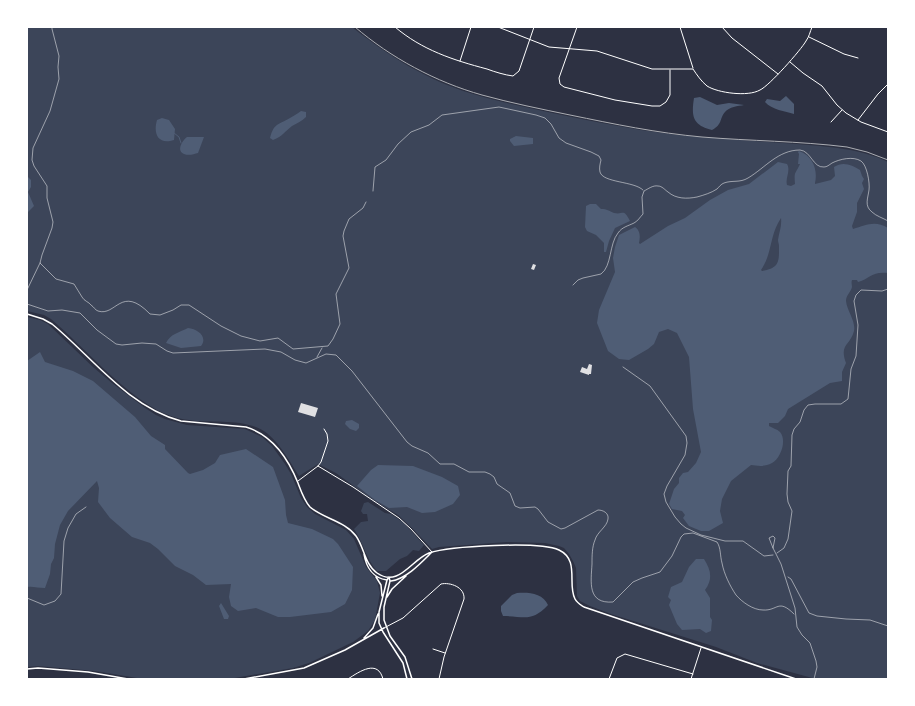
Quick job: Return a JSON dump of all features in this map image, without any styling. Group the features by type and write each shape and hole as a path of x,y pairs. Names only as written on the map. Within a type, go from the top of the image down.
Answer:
{"street":[{"path":"395,27 404,35 429,50 460,62 511,76 516,75 519,71 534,27"},
{"path":"460,62 471,27"},
{"path":"498,27 549,47 597,51 652,69 693,69"},
{"path":"577,27 559,78 560,84 564,88 615,100 656,106 663,104 668,99 670,91 670,70"},
{"path":"680,27 693,69 703,83 713,89 725,92 744,93 761,90 770,84 803,46 812,27"},
{"path":"722,27 732,38 778,74"},
{"path":"808,37 844,54 858,58"},
{"path":"790,61 803,73 822,86 842,110 858,121 888,132"},
{"path":"858,121 870,104 888,84"},
{"path":"831,122 842,110"},
{"path":"27,314 43,318 52,324 112,380 159,414 181,421 246,427 260,432 280,452 291,469 305,499 310,506 349,529 357,538 367,564 381,585 382,598"},
{"path":"298,482 318,466 328,441 327,434 324,429"},
{"path":"318,466 353,487 406,523 432,553"},
{"path":"363,552 373,570 381,575 389,577 399,575 423,557 432,553 447,550 510,545 532,546 558,550 563,553 570,562 573,572 574,597 576,601 584,608 796,679"},
{"path":"386,600 392,589 432,553"},
{"path":"375,576 390,580 401,578 409,573"},
{"path":"362,639 373,628 389,577"},
{"path":"389,577 390,580 383,613 384,628 403,663 407,679"},
{"path":"244,679 304,668 345,650 362,639 403,618 441,584 447,584 463,591 464,599 445,653 439,679"},
{"path":"379,612 379,623 405,657 412,679"},
{"path":"692,679 701,648"},
{"path":"433,650 445,653"},
{"path":"609,679 617,658 622,654 628,654 693,674"},
{"path":"27,668 88,672 128,679"},
{"path":"348,679 369,668 375,668 380,671 383,679"}],"lane":[{"path":"773,548 775,538 773,536 769,538 773,548 784,573 795,608 798,629 810,643 816,658 817,667 814,679"}],"path":[{"path":"27,290 40,263 43,249 53,222 47,198 47,186 34,166 32,160 33,148 50,111 59,80 59,56 52,27"},
{"path":"372,191 375,167 386,160 398,144 411,132 429,125 442,114 499,107 545,118 551,124 559,138 566,143 598,156 601,160 599,170 601,175 605,178 633,184 642,188 644,191"},
{"path":"573,285 578,280 602,274 605,271 611,248 618,233 624,227 636,222 643,214 642,197 644,191 658,186 663,188 671,195 680,198 696,197 713,191 726,183 747,179 772,159 782,154 801,150 806,152 820,167 825,168 833,163 843,160 855,159 862,161 866,165 870,188 867,205 871,212 888,220"},
{"path":"40,263 56,280 74,284 82,299 99,311 107,310 124,301 143,306 150,314 155,315 160,315 174,310 181,305 188,305 240,336 262,341 278,338 293,349 326,346 333,339 340,324 336,294 349,268 344,241 344,231 349,218 363,208 366,202"},
{"path":"623,367 650,386 686,436 687,443 685,455 664,494 666,502 681,524 686,528 710,538 725,541 742,541 764,556 776,554 784,548 788,539 792,516 792,511 786,494 788,471 791,466 792,435 794,428 800,422 804,410 808,405 840,404 848,399 851,369 856,356 858,330 854,301 856,295 861,290 882,291 888,289"},
{"path":"27,304 48,311 62,310 80,313 96,330 111,342 118,345 154,343 173,353 233,350 250,351 265,349 281,352 301,362 308,362 326,354 337,355 352,371 410,445 428,453 440,464 454,464 469,472 485,472 490,474 494,477 497,484 510,493 514,504 517,507 535,506 546,520 562,529 598,510 606,513 608,516 608,521 596,537 593,546 590,586 592,593 597,598 606,602 613,602 636,581 660,572 672,556 681,537 684,534 690,533 717,542 727,579 736,595 744,602 757,609 763,610 784,606 796,617"},
{"path":"316,358 322,348"},
{"path":"27,598 44,605 55,601 61,594 64,541 68,528 76,514 86,507"},
{"path":"784,573 791,579 809,613 817,616 846,620 870,620 888,626"}],"shaded area":[{"path":"27,27 352,27 393,57 423,74 454,88 494,100 640,130 694,137 832,147 855,151 877,157 888,162 888,679 816,679 757,663 716,647 590,606 580,601 577,596 576,568 569,554 564,548 559,546 545,543 507,542 439,547 432,549 398,515 373,500 336,473 318,464 299,476 277,443 268,434 260,429 240,423 199,421 177,418 157,410 142,401 115,379 51,319 44,315 27,311"},
{"path":"786,96 794,104 794,114 775,109 765,102 767,99 780,101"},
{"path":"700,97 717,105 729,103 744,105 727,110 718,126 712,130 697,123 693,115 694,98"},
{"path":"301,111 306,112 306,117 279,137 273,140 270,138 277,125"},
{"path":"162,118 169,120 175,129 174,140 161,140 156,134 157,120"},
{"path":"516,136 533,138 533,144 514,146 510,139"},
{"path":"187,137 204,137 198,153 188,155 180,151 183,141"},
{"path":"798,152 804,153 811,160 816,173 815,184 831,180 835,176 834,167 837,165 847,164 860,170 864,179 862,183 864,189 857,203 857,212 852,226 853,229 866,225 879,224 888,228 888,273 878,273 858,282 857,280 852,280 852,287 846,301 853,320 854,331 844,348 846,363 842,372 842,381 830,383 788,409 785,416 778,423 769,423 769,426 779,431 782,435 783,444 778,457 775,461 767,465 751,465 731,481 722,499 720,511 723,523 709,531 701,531 689,526 683,518 685,515 682,511 672,509 669,504 674,489 679,483 679,478 683,473 688,472 696,463 701,452 693,409 689,357 677,333 668,329 659,332 654,344 648,349 629,360 619,359 608,351 597,323 599,310 615,272 613,258 615,247 619,235 635,227 639,233 640,244 668,226 685,218 710,200 728,190 749,184 778,162 787,164 787,185 791,186 795,184 795,175 800,164 798,164","holes":["781,218 781,227 778,240 779,256 777,263 772,268 762,271 761,270 768,257 774,231"]},
{"path":"27,176 31,180 31,187 28,192 34,206 27,213"},
{"path":"596,204 601,209 614,213 624,213 630,221 615,228 606,252 604,252 604,243 596,235 587,231 585,227 586,206"},
{"path":"27,317 40,320 48,324 93,367 112,383 156,415 187,425 245,429 262,437 272,446 291,474 301,498 307,507 315,514 346,530 354,539 366,567 377,581 380,593 375,620 368,631 353,642 309,663 293,668 229,679 143,679 95,671 38,666 27,667"},
{"path":"188,328 201,334 203,337 203,343 201,346 181,348 166,343 173,335"},
{"path":"40,352 45,362 73,371 93,381 135,417 151,436 165,445 165,449 190,474 203,470 215,463 220,455 246,449 273,467 285,500 288,523 312,529 333,539 353,567 352,590 345,604 331,612 290,617 278,617 256,608 238,611 231,606 229,597 231,584 206,585 193,575 175,566 150,543 132,537 110,518 98,502 99,488 97,481 68,511 60,525 55,544 54,558 45,588 27,587 27,361"},
{"path":"352,420 359,424 359,428 356,431 350,429 345,424 346,421"},
{"path":"378,465 413,466 442,477 458,486 460,495 453,504 435,512 422,513 407,507 389,508 375,500 357,486 371,470"},
{"path":"368,502 385,513 391,514 404,523 424,545 419,551 413,550 386,571 377,571 373,566 354,529 361,522 368,521 367,514 363,514 361,511 364,503"},
{"path":"696,559 704,559 710,571 708,586 705,590 710,598 710,617 712,620 711,631 706,633 700,629 682,630 677,624 669,605 671,600 668,597 671,587 682,582 689,567"},
{"path":"517,593 535,594 543,598 548,605 542,611 532,616 503,616 501,606 512,595"},
{"path":"221,603 229,616 228,619 224,619 219,606"}],"building":[{"path":"533,264 536,265 534,270 531,269"},
{"path":"589,364 592,365 591,374 589,375 580,372 582,367 587,369"},
{"path":"301,403 318,408 315,417 298,412"}],"waterway":[{"path":"174,133 179,137 181,143"}],"railway":[{"path":"355,27 399,59 431,76 465,90 504,101 652,131 702,137 811,143 847,147 867,152 888,160"}]}
